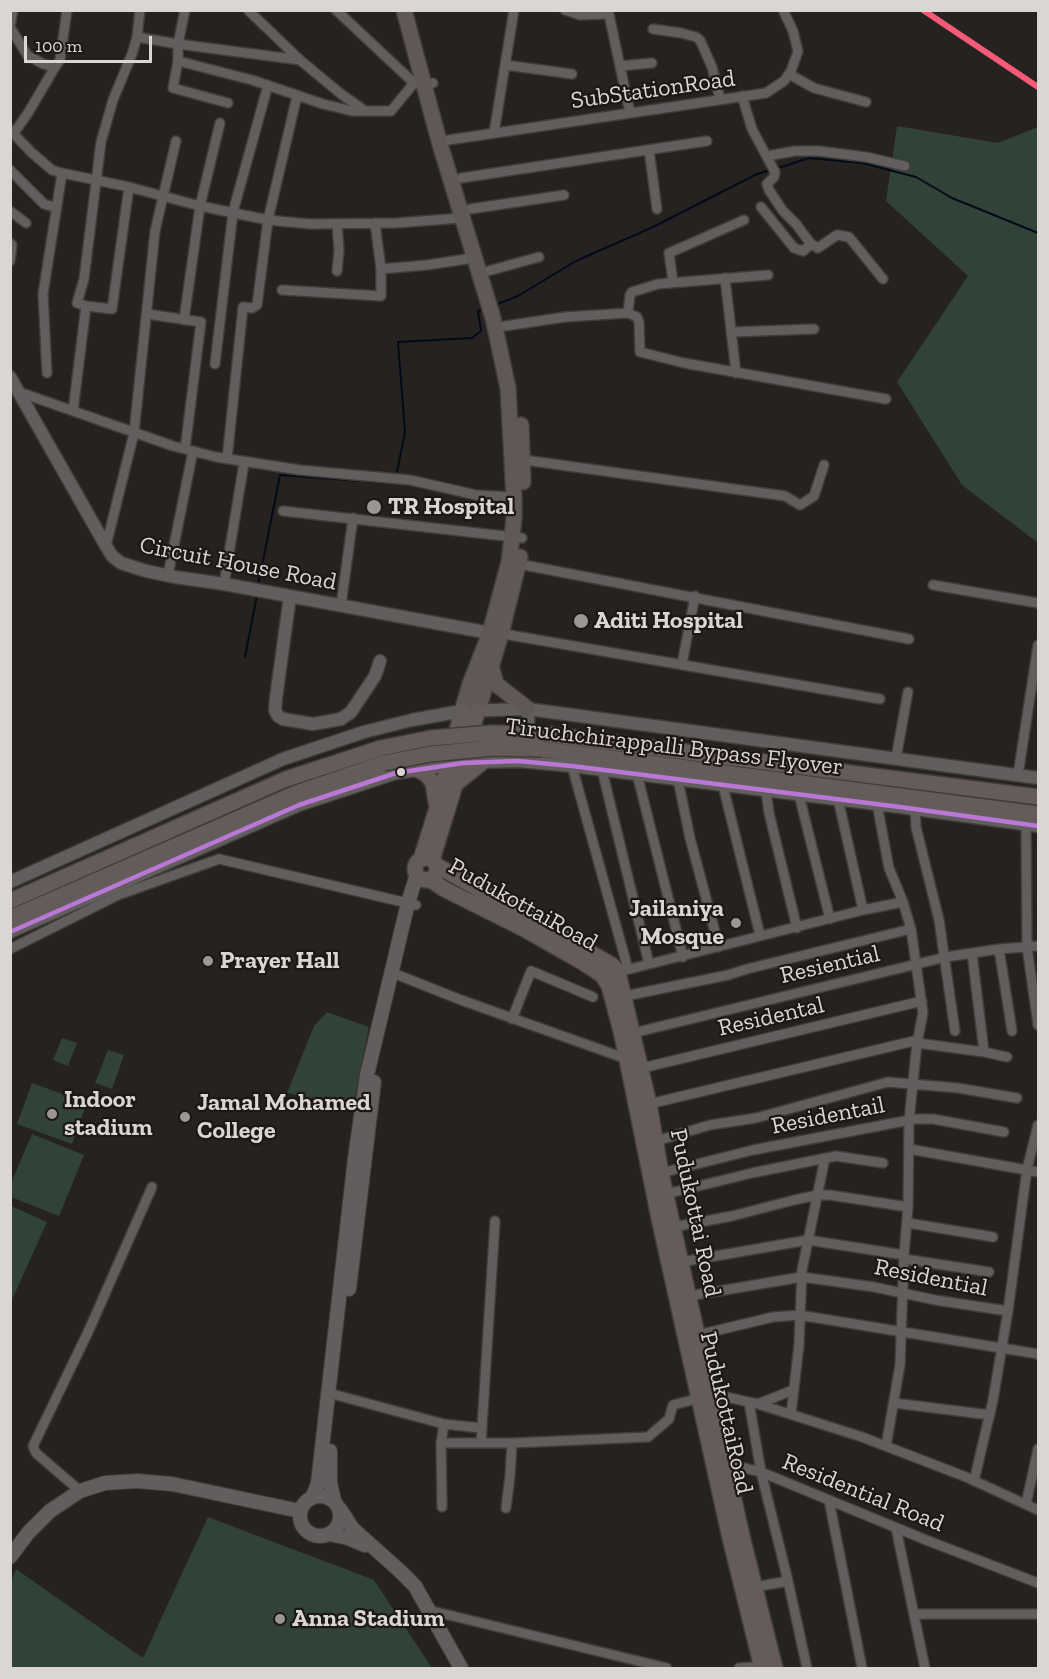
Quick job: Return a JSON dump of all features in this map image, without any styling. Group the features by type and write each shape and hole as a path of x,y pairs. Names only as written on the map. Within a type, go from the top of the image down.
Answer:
{"highway":[{"path":"437,808 456,764 470,710"},
{"name":"Tiruchchirappalli Bypass Flyover","path":"10,901 286,779 381,748 431,738 492,732 546,734 1038,797"},
{"name":"Tiruchchirappalli Bypass Flyover","path":"10,918 296,793 390,768 431,754 493,748 542,749 1034,822"},
{"path":"435,832 456,784 484,761"},
{"path":"456,764 456,784"},
{"path":"418,770 428,775 433,783 437,808 435,832 427,869 623,970"},
{"name":"PudukottaiRoad","path":"427,869 444,889 524,929 602,975 609,987 632,1066 649,1176 703,1395 730,1539 768,1667"},
{"name":"Pudukottai Road","path":"623,970 625,996 633,1032 632,1066 649,1104 661,1173 698,1335 703,1395 727,1464 755,1587 768,1667"}],"main road":[{"path":"404,10 423,84 466,213 518,386 524,460 517,538 509,562 492,669 496,684 528,709"},
{"path":"414,10 423,84 448,140 461,178 473,258 484,277"},
{"path":"470,710 470,684 496,633 519,564 508,388 499,323"},
{"path":"470,710 492,669"},
{"path":"313,1496 318,1483 386,1006 412,904 427,869"},
{"path":"386,1006 398,975 412,904"},
{"path":"329,1534 337,1528 341,1519 330,1484 329,1466 343,1299"},
{"path":"10,1557 28,1533 50,1511 81,1491 105,1483 137,1481 172,1484 300,1511"},
{"path":"375,1550 348,1538 329,1534 317,1536 308,1532 300,1519 300,1511 305,1502 313,1496 324,1495 337,1505 353,1529 400,1570 415,1586 461,1668"}],"street":[{"path":"13,10 10,26 27,55 43,64 55,67"},
{"path":"67,10 60,60 28,113 12,132 52,170 164,195 200,206 268,220 301,224 426,222 564,195"},
{"path":"129,187 112,309 77,303 84,279 101,142 113,100 125,75 137,37 140,10"},
{"path":"185,10 173,88 228,103"},
{"path":"248,10 300,60 365,111"},
{"path":"494,133 514,10"},
{"path":"564,10 580,15 608,12 630,113"},
{"path":"783,10 793,31 798,51 789,74 814,88 866,102"},
{"path":"178,61 352,111 391,111 423,84 340,12"},
{"path":"653,29 681,33 700,40 712,67 720,99"},
{"path":"137,37 300,60"},
{"path":"620,66 652,63"},
{"path":"505,65 572,74"},
{"name":"SubStationRoad","path":"448,140 766,93 784,81 789,74"},
{"path":"215,364 233,212 268,85"},
{"path":"227,459 243,307 252,308 257,305 268,220 297,96"},
{"path":"742,96 752,129 775,172 774,177 767,184 769,190 783,211 811,244 818,248 837,235 849,237 883,279"},
{"path":"184,320 200,206 220,123"},
{"path":"106,546 134,433 155,231 176,141"},
{"path":"461,178 707,141"},
{"path":"649,150 657,209"},
{"path":"769,159 795,151 819,151 866,157 905,166"},
{"path":"10,170 44,204 57,208"},
{"path":"47,373 44,294 62,173"},
{"path":"761,207 794,248 803,251 811,244"},
{"path":"10,211 26,223"},
{"path":"673,282 669,253 744,220"},
{"path":"337,224 337,271"},
{"path":"282,290 381,296 381,269 375,224"},
{"path":"10,243 12,245 10,261"},
{"path":"484,277 539,256"},
{"path":"381,269 473,258"},
{"path":"628,313 632,292 658,284 768,275"},
{"path":"725,278 736,373"},
{"path":"73,411 86,306"},
{"path":"499,323 628,313 637,317 639,322 640,352 736,373 886,399"},
{"path":"147,314 201,322 189,450 168,575"},
{"path":"731,332 814,329"},
{"name":"Circuit House Road","path":"10,377 106,546 112,556 121,562 146,571 496,633"},
{"path":"19,392 134,433 189,450 244,463 410,480 476,495 514,497"},
{"path":"524,460 785,496 800,506 814,496 824,465"},
{"path":"224,584 244,463"},
{"path":"283,511 517,538"},
{"path":"342,605 353,518"},
{"path":"519,564 695,596 909,639"},
{"path":"933,585 1038,603"},
{"path":"290,596 276,698 275,710 278,716 283,719 313,724 341,719 351,712 375,676 380,661"},
{"path":"682,664 695,596"},
{"path":"496,633 880,699"},
{"path":"1018,775 1038,645"},
{"path":"896,758 908,692"},
{"path":"528,709 529,762"},
{"path":"10,882 284,759 386,726 470,710 528,709 1038,778"},
{"path":"386,726 390,768"},
{"path":"10,933 298,805 390,768 418,770 484,761 529,762 1034,822 1027,947 1038,1025"},
{"path":"572,766 623,970 903,902"},
{"path":"602,770 649,964"},
{"path":"637,774 683,957"},
{"path":"678,780 690,838 719,947"},
{"path":"723,786 760,935"},
{"path":"766,791 769,813 797,928"},
{"path":"799,795 830,919"},
{"path":"838,799 863,910"},
{"path":"877,804 889,868 911,929 923,1013 917,1041 909,1121 909,1207 904,1257 900,1365 886,1446"},
{"path":"915,809 916,827 946,957 955,1030"},
{"path":"10,949 118,895 219,859 412,904"},
{"path":"625,996 728,975 911,929"},
{"name":"Resiential","path":"633,1032 946,957 1038,946"},
{"path":"999,949 1012,1031"},
{"path":"972,953 984,1052"},
{"path":"512,1019 531,971 593,997"},
{"path":"398,975 632,1066"},
{"name":"Residental","path":"632,1066 922,1001"},
{"path":"649,1104 917,1041 1007,1057"},
{"name":"Residentail","path":"656,1141 710,1125 756,1118 888,1082 912,1082 1017,1098"},
{"name":"Residentail","path":"661,1173 753,1150 909,1121 933,1119 1004,1132"},
{"name":"Residential","path":"689,1296 801,1277 837,1280 935,1300 1008,1311 1027,1169 1038,1125"},
{"path":"909,1149 1038,1172"},
{"path":"666,1194 836,1156 883,1163"},
{"path":"791,1414 799,1345 801,1277 825,1158"},
{"path":"81,1491 36,1453 33,1446 89,1330 152,1187"},
{"path":"673,1227 732,1216 818,1195 909,1207"},
{"path":"481,1443 495,1221"},
{"path":"908,1223 993,1237"},
{"name":"Residential","path":"681,1262 808,1240 989,1272"},
{"path":"974,1481 990,1415 1008,1311"},
{"path":"698,1335 773,1317 799,1315 1038,1353"},
{"path":"754,1403 793,1390"},
{"path":"336,1395 444,1424 481,1428"},
{"path":"441,1443 512,1443 648,1437 669,1419 673,1405 703,1395 754,1403 886,1446 974,1481 1038,1510"},
{"path":"727,1464 761,1472 754,1403"},
{"path":"894,1403 990,1415"},
{"path":"442,1507 441,1443 444,1424"},
{"path":"506,1508 512,1443"},
{"path":"1026,1504 1038,1449"},
{"name":"Residential Road","path":"761,1472 1038,1583"},
{"name":"Residential Road","path":"761,1472 807,1668"},
{"path":"830,1500 862,1668"},
{"path":"896,1528 925,1668"},
{"path":"755,1587 788,1581"},
{"path":"428,1610 667,1668"},
{"path":"914,1614 1038,1614"},
{"path":"739,1668 768,1667"}],"green space":[{"path":"897,126 998,143 1038,127 1038,543 962,485 897,382 968,276 886,201"},
{"path":"327,1012 369,1027 353,1108 287,1093 314,1026"},
{"path":"62,1038 77,1043 68,1066 53,1060"},
{"path":"108,1050 124,1055 112,1089 95,1083"},
{"name":"Indoor stadium","path":"32,1083 87,1103 72,1144 17,1124"},
{"path":"32,1134 84,1155 59,1216 11,1197 11,1183"},
{"path":"11,1206 47,1222 11,1302"},
{"name":"Anna Stadium","path":"208,1517 374,1580 432,1668 11,1668 11,1581 16,1569 143,1658"}],"waterway":[{"path":"778,168 809,158 862,163 916,177 952,198 1038,233"},
{"path":"495,305 518,296 576,261 653,227 769,170"},
{"path":"397,472 405,432 398,342 472,338 481,331 478,311 484,308"},
{"path":"258,586 280,475 388,483"},
{"path":"245,657 257,595"}],"transit line":[{"path":"923,10 1038,87"},
{"path":"10,932 299,805 396,773 463,763 518,761 572,766 1038,826"}],"place":[{"name":"TR Hospital","path":"374,507"},
{"name":"Aditi Hospital","path":"581,621"},
{"name":"Jailaniya Mosque","path":"736,923"},
{"name":"Prayer Hall","path":"208,961"},
{"name":"Indoor stadium","path":"52,1114"},
{"name":"Jamal Mohamed College","path":"185,1117"},
{"name":"Anna Stadium","path":"280,1619"}]}
